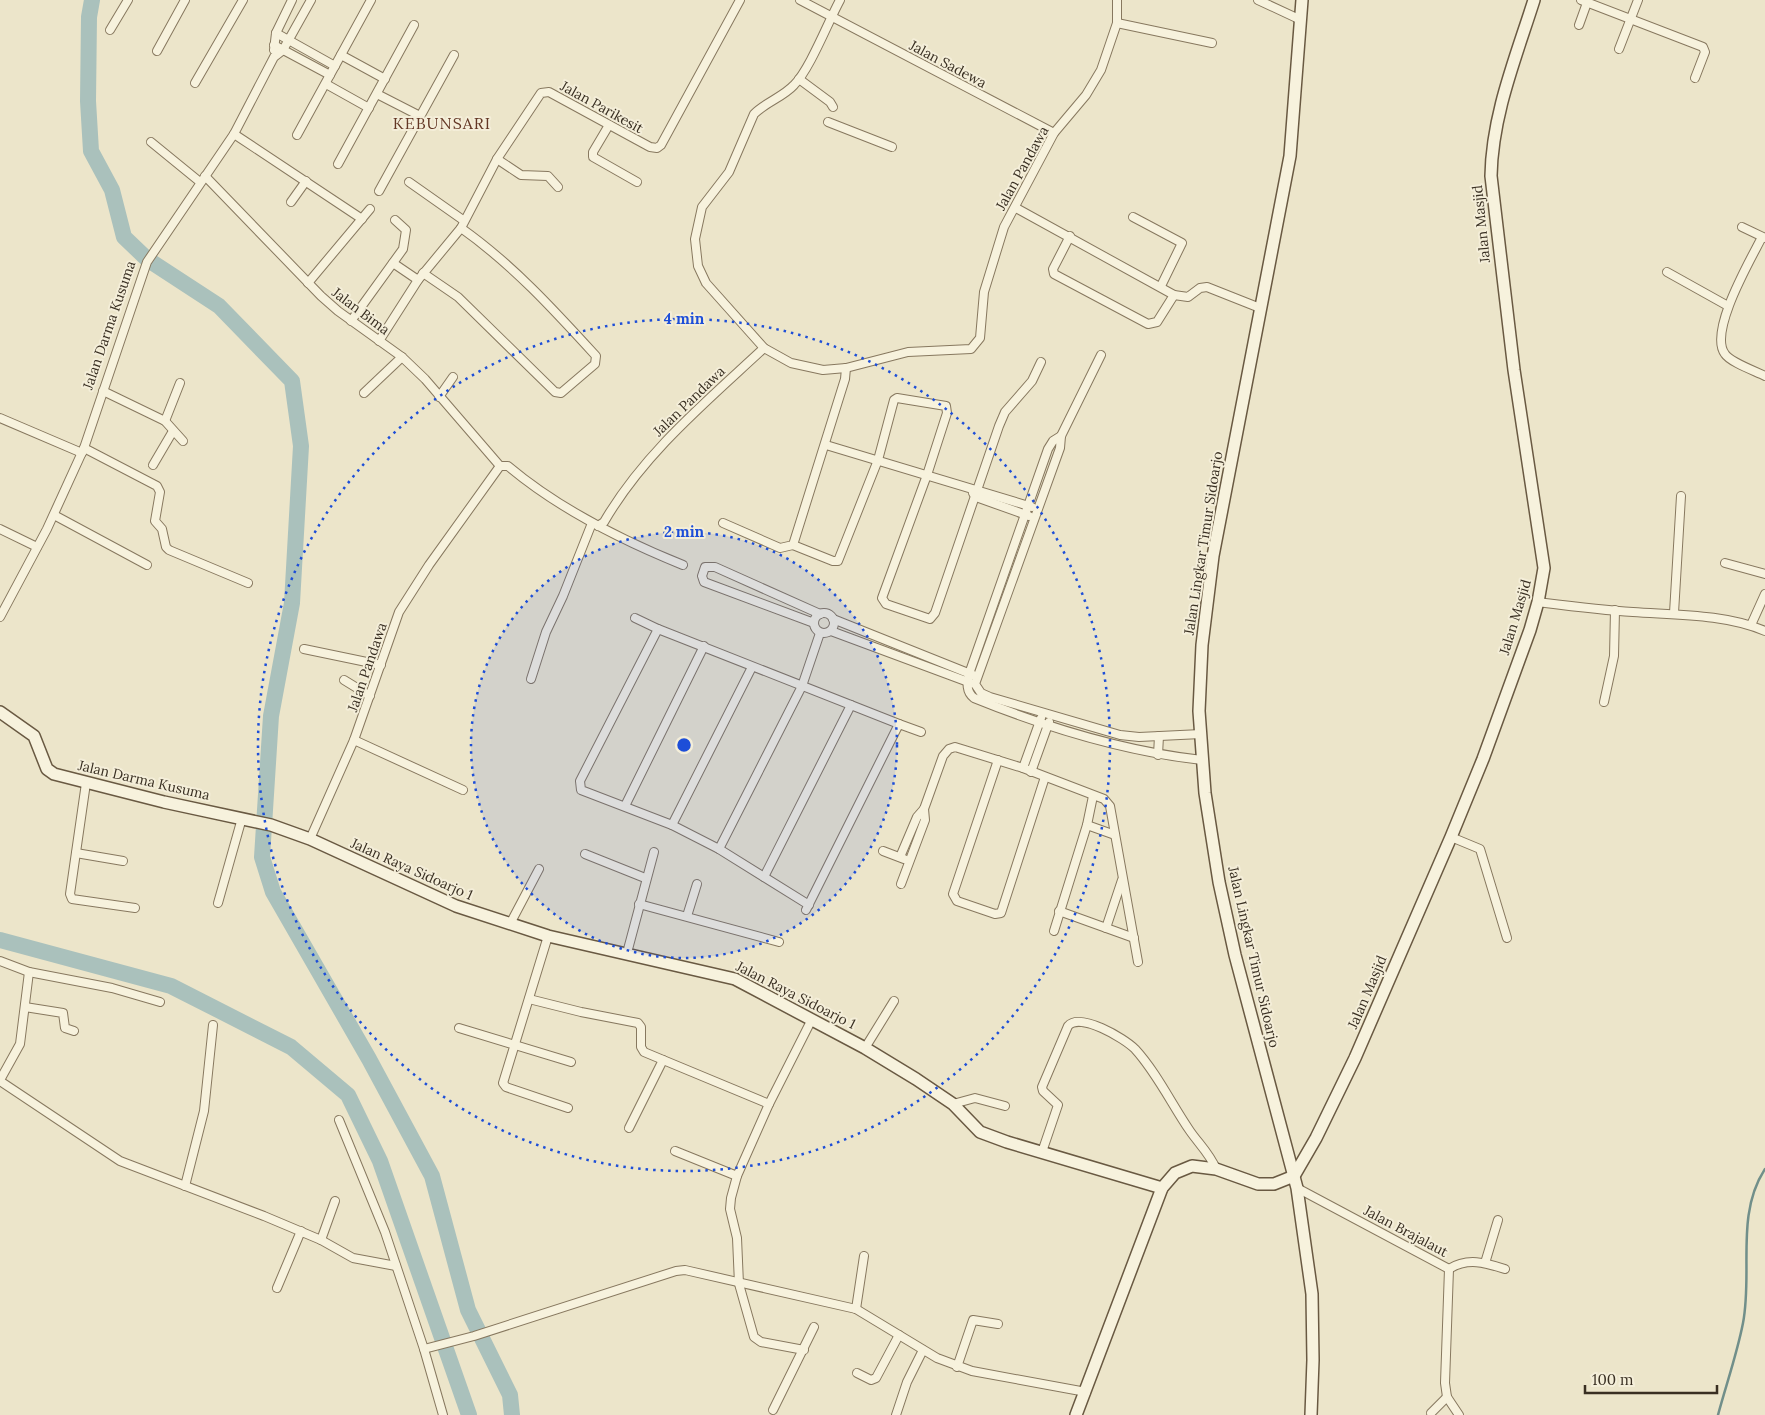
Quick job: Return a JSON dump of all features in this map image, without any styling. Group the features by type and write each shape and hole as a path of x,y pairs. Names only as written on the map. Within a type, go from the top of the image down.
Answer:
{"street":[{"path":"110,30 128,0"},
{"path":"158,51 185,0"},
{"path":"195,84 243,0"},
{"name":"Jalan Darma Kusuma","path":"274,57 276,33 292,0"},
{"name":"Jalan Darma Kusuma","path":"0,617 54,515 83,451 151,252 234,134 274,57 283,50 311,0"},
{"path":"297,135 371,0"},
{"name":"Jalan Parikesit","path":"379,341 420,277 462,224 497,159 541,93 550,92 650,148 660,146 740,0"},
{"name":"Jalan Sadewa","path":"800,0 1054,133"},
{"path":"764,348 706,283 696,258 695,229 702,207 729,172 754,114 760,108 789,90 799,79 840,0"},
{"name":"Jalan Pandawa","path":"531,679 546,632 564,596 595,524 604,522 639,469 666,440 764,348 800,366 823,370 846,368 898,354 948,351 975,346 980,338 984,292 989,270 1004,227 1016,208 1054,133 1095,82 1101,70 1116,23 1116,0"},
{"path":"1258,0 1301,20"},
{"name":"Jalan Lingkar Timur Sidoarjo","path":"1302,0 1290,156 1213,556 1202,645 1199,711 1202,760 1219,882 1235,956 1297,1188 1312,1294 1314,1360 1311,1415"},
{"name":"Jalan Masjid","path":"1294,1176 1316,1138 1355,1058 1451,837 1483,759 1538,602 1544,568 1514,370 1491,176 1493,146 1499,112 1534,0"},
{"path":"1619,49 1638,0"},
{"path":"1579,25 1586,1 1703,46 1706,52 1695,78"},
{"path":"1116,23 1212,44"},
{"path":"338,164 414,25"},
{"path":"276,33 335,66"},
{"path":"274,45 330,75"},
{"path":"341,55 385,79"},
{"path":"379,191 454,55"},
{"path":"799,79 830,102 833,107"},
{"path":"326,84 369,108"},
{"path":"377,94 420,116"},
{"path":"828,122 892,147"},
{"path":"609,125 593,152 593,157 637,182"},
{"path":"234,134 362,219"},
{"name":"Jalan Bima","path":"151,142 203,179 258,228 308,283 351,321 402,357 500,466"},
{"path":"497,159 521,175 548,176 558,187"},
{"path":"291,202 306,181"},
{"path":"393,263 458,297 555,392 561,393 595,364 596,356 531,287 462,224 409,182"},
{"path":"1016,208 1161,286 1174,295 1188,297 1200,288 1207,287 1260,308"},
{"path":"308,283 370,209"},
{"path":"1133,217 1182,243 1161,286"},
{"path":"351,321 403,249 406,230 395,220"},
{"path":"1742,227 1763,237 1728,306 1721,341 1724,354 1765,376"},
{"path":"1070,236 1053,269 1054,274 1148,324 1157,322 1174,295"},
{"path":"1667,272 1728,306"},
{"path":"972,679 1060,448 1062,436 1101,355"},
{"path":"364,393 402,357"},
{"path":"724,523 780,548 793,545 833,561 840,559 878,460 895,399 945,405 948,408 947,413 927,475 882,598 886,604 928,619 933,617 1002,418 1032,381 1040,362"},
{"path":"793,545 826,445 845,379 846,368"},
{"path":"439,397 453,377"},
{"path":"165,421 180,383"},
{"path":"102,391 165,421 183,441"},
{"path":"0,418 83,451 157,486 160,492 155,521 162,528 166,547 169,550 248,583"},
{"path":"153,465 173,431"},
{"path":"1062,436 1050,444 1025,514 968,692 974,698 1048,726 1118,747 1158,755 1202,760"},
{"path":"826,445 927,475 970,490 1034,517"},
{"path":"500,466 508,466 526,481 595,524 643,549 683,565"},
{"name":"Jalan Pandawa","path":"310,839 354,740 399,612 500,466"},
{"path":"1035,487 1044,490"},
{"path":"977,493 1037,508"},
{"path":"1674,613 1681,496"},
{"path":"54,515 147,565"},
{"path":"0,530 37,547"},
{"path":"1725,563 1765,574"},
{"path":"719,848 802,686 820,633 814,623 704,582 702,576 704,569 709,565 820,614 827,614 833,619 972,679 984,694 1120,735 1139,737 1201,734"},
{"path":"726,590 732,575"},
{"path":"1751,625 1765,594"},
{"path":"1538,602 1634,612 1674,613 1751,625 1765,631"},
{"path":"1604,702 1614,656 1615,610"},
{"path":"814,623 820,614"},
{"path":"635,618 752,667 921,732"},
{"path":"831,630 834,626 833,619"},
{"path":"658,629 579,783 581,790 672,825 719,848 764,876 807,907 900,724"},
{"path":"820,633 831,630 972,679"},
{"path":"625,806 704,646"},
{"path":"304,649 381,665"},
{"path":"672,825 752,667"},
{"path":"344,680 370,696"},
{"path":"764,876 851,705"},
{"name":"Jalan Darma Kusuma","path":"0,712 34,736 49,771 86,783 242,818 310,839"},
{"path":"1023,768 1039,722 1047,714"},
{"path":"1031,772 1048,726 1047,714"},
{"path":"1118,747 1120,735"},
{"path":"1158,755 1159,736"},
{"path":"1138,751 1139,737"},
{"path":"354,740 463,790"},
{"path":"900,858 917,817 924,809 943,756 949,749 955,748 1023,768 1108,802 1138,962"},
{"path":"998,760 953,894 957,901 995,914 1001,913 1044,777"},
{"path":"86,783 70,894 72,899 136,908"},
{"path":"1054,931 1087,825 1094,796"},
{"path":"901,884 925,820 924,809"},
{"path":"218,903 242,818"},
{"path":"1087,825 1115,835"},
{"path":"1451,837 1477,846 1482,852 1507,938"},
{"name":"Jalan Raya Sidoarjo 1","path":"310,839 430,895 510,924 548,936 735,979 812,1018 865,1048 953,1104 980,1132 1162,1188"},
{"path":"883,851 909,861"},
{"path":"627,953 645,878 654,852"},
{"path":"76,853 123,861"},
{"path":"584,854 645,878"},
{"path":"510,924 539,869"},
{"path":"1106,928 1123,878"},
{"path":"687,916 697,884"},
{"path":"639,904 779,942"},
{"path":"1059,912 1134,938"},
{"path":"548,936 503,1081 504,1086 568,1108"},
{"path":"0,961 29,972 112,988 160,1002"},
{"path":"29,972 19,1047 0,1081 120,1162 301,1231 353,1258 396,1266"},
{"path":"529,999 581,1012 638,1023 641,1027 641,1050 768,1104"},
{"path":"865,1048 894,1001"},
{"path":"25,1007 63,1013 65,1028 74,1031"},
{"path":"804,1350 756,1339 738,1284 736,1238 730,1209 737,1176 768,1104 812,1018"},
{"path":"1042,1152 1058,1105 1043,1091 1042,1087 1068,1026 1072,1022 1079,1021 1106,1030 1133,1047 1144,1060 1191,1132 1208,1154 1216,1169"},
{"path":"185,1186 204,1111 213,1025"},
{"path":"459,1028 571,1062"},
{"path":"629,1128 663,1060"},
{"path":"953,1104 974,1098 1005,1106"},
{"path":"339,1120 428,1348 443,1415"},
{"path":"676,1151 737,1176"},
{"path":"1076,1415 1162,1188 1170,1176 1185,1168 1197,1166 1216,1169 1258,1184 1274,1184 1294,1176"},
{"name":"Jalan Brajalaut","path":"1297,1188 1449,1269 1445,1350 1447,1397"},
{"path":"321,1240 335,1201"},
{"path":"1486,1262 1498,1220"},
{"path":"277,1288 301,1231"},
{"path":"856,1309 864,1256"},
{"path":"1449,1269 1461,1263 1486,1262 1506,1269"},
{"path":"428,1348 489,1332 680,1270 856,1309 923,1350 957,1367 1086,1392"},
{"path":"957,1367 973,1320 998,1324"},
{"path":"773,1410 814,1327"},
{"path":"857,1373 871,1380 876,1378 899,1335"},
{"path":"896,1415 907,1382 923,1350"},
{"path":"1431,1413 1447,1397 1459,1415"}],"waterway":[{"path":"92,0 89,17 88,101 91,151 112,190 124,237 147,259 219,306 292,381 301,446 292,603 271,716 262,857 273,892 369,1059 432,1176 468,1310 510,1395 512,1415"},
{"path":"0,940 171,986 291,1047 348,1095 380,1161 469,1415"},
{"path":"1718,1415 1735,1358 1746,1304 1746,1244 1750,1205 1765,1169"}],"district":[{"name":"KEBUNSARI","path":"442,123"}]}
